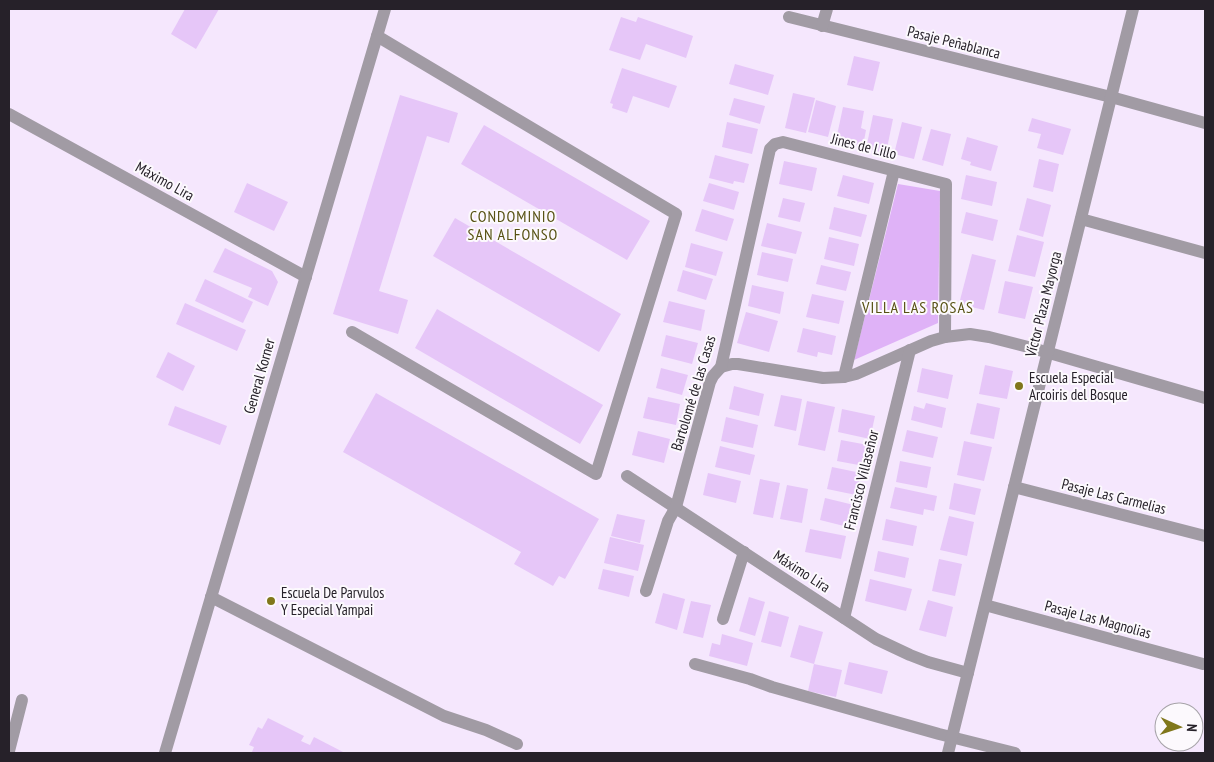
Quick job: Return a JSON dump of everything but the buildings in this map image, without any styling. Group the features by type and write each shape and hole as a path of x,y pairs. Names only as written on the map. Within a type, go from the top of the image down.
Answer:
{"street":[{"name":"General Korner","path":"167,753 211,597 385,9"},
{"path":"822,26 827,9"},
{"name":"Víctor Plaza Mayorga","path":"948,753 1133,9"},
{"name":"Pasaje Peñablanca","path":"789,17 1111,97 1205,123"},
{"path":"352,332 596,474 676,214 377,36"},
{"name":"Máximo Lira","path":"9,114 306,277"},
{"name":"Jines de Lillo","path":"775,144 783,142 946,184 945,337"},
{"name":"Bartolomé de las Casas","path":"646,591 668,521 676,507 710,382 722,367 770,149 775,144"},
{"path":"844,377 894,171"},
{"path":"1081,219 1205,253"},
{"path":"722,367 738,364 824,378 844,377 856,374 930,341 970,334 1047,352 1205,398"},
{"name":"Francisco Villaseñor","path":"844,618 910,350"},
{"name":"Máximo Lira","path":"627,476 876,639 928,662 968,673"},
{"name":"Pasaje Las Carmelias","path":"1014,487 1205,536"},
{"path":"723,619 744,552"},
{"path":"211,597 444,716 486,730 517,744"},
{"name":"Pasaje Las Magnolias","path":"985,605 1203,664"},
{"path":"695,664 772,687 1015,753"},
{"path":"9,751 22,700"}],"shaded area":[{"path":"898,184 940,191 938,323 854,360"}],"place":[{"name":"Escuela Especial Arcoiris del Bosque","path":"1019,386"},
{"name":"Escuela De Parvulos Y Especial Yampai","path":"271,601"}],"district":[{"name":"CONDOMINIO SAN ALFONSO","path":"513,225"},
{"name":"VILLA LAS ROSAS","path":"918,307"}]}
